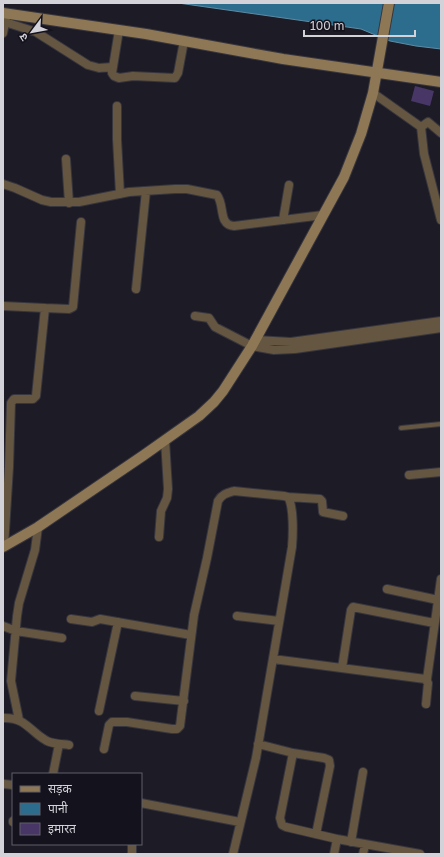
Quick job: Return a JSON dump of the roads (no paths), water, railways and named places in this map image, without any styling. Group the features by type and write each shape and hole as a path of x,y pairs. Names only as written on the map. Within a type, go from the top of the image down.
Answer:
{"street":[{"path":"4,547 38,527 199,416 223,391 254,343 351,162 373,93 389,3"},
{"path":"5,16 119,30 283,59 378,68 441,82"},
{"path":"3,33 5,16"},
{"path":"5,16 36,32 88,65 99,68 112,67"},
{"path":"119,30 112,67 114,76 119,78 133,76 175,78 178,73 184,41"},
{"path":"373,93 421,127 424,154 441,220"},
{"path":"117,106 120,194"},
{"path":"421,127 428,122 441,133"},
{"path":"66,159 69,203"},
{"path":"3,184 42,200 69,203 120,194 187,189 217,195 220,199 224,221 229,226 258,224 323,215"},
{"path":"283,220 289,185"},
{"path":"136,289 146,191"},
{"path":"3,306 69,309 73,307 81,222"},
{"path":"4,547 11,403 14,399 33,399 36,396 45,308"},
{"path":"195,316 209,318 215,327 254,343 282,350 441,321"},
{"path":"362,335 441,328"},
{"path":"159,536 161,511 168,489 165,440"},
{"path":"409,475 441,472"},
{"path":"104,749 109,726 112,722 127,722 172,729 179,728 184,702 194,615 217,506 221,495 234,491 320,499 322,501 323,512 343,516"},
{"path":"233,854 258,744 293,537 291,506 288,497"},
{"path":"18,720 11,681 17,616 19,603 35,550 38,527"},
{"path":"426,704 427,679 441,579"},
{"path":"387,590 438,600"},
{"path":"342,668 351,610 353,607 434,623"},
{"path":"237,616 279,621"},
{"path":"71,619 92,622 100,619 192,635"},
{"path":"99,711 118,622"},
{"path":"3,626 16,632 62,638"},
{"path":"273,659 427,679"},
{"path":"135,696 184,702"},
{"path":"3,718 18,720 26,724 45,740 69,745"},
{"path":"53,773 59,744"},
{"path":"258,744 324,758 328,759 330,762 316,834"},
{"path":"293,752 281,822 282,825 365,845 420,854"},
{"path":"351,842 363,772"},
{"path":"142,803 240,822"},
{"path":"334,854 337,839"},
{"path":"363,854 365,845"}],"lane":[{"path":"401,428 441,424"}],"water":[{"path":"178,3 441,3 441,49 390,41 361,29"}]}
